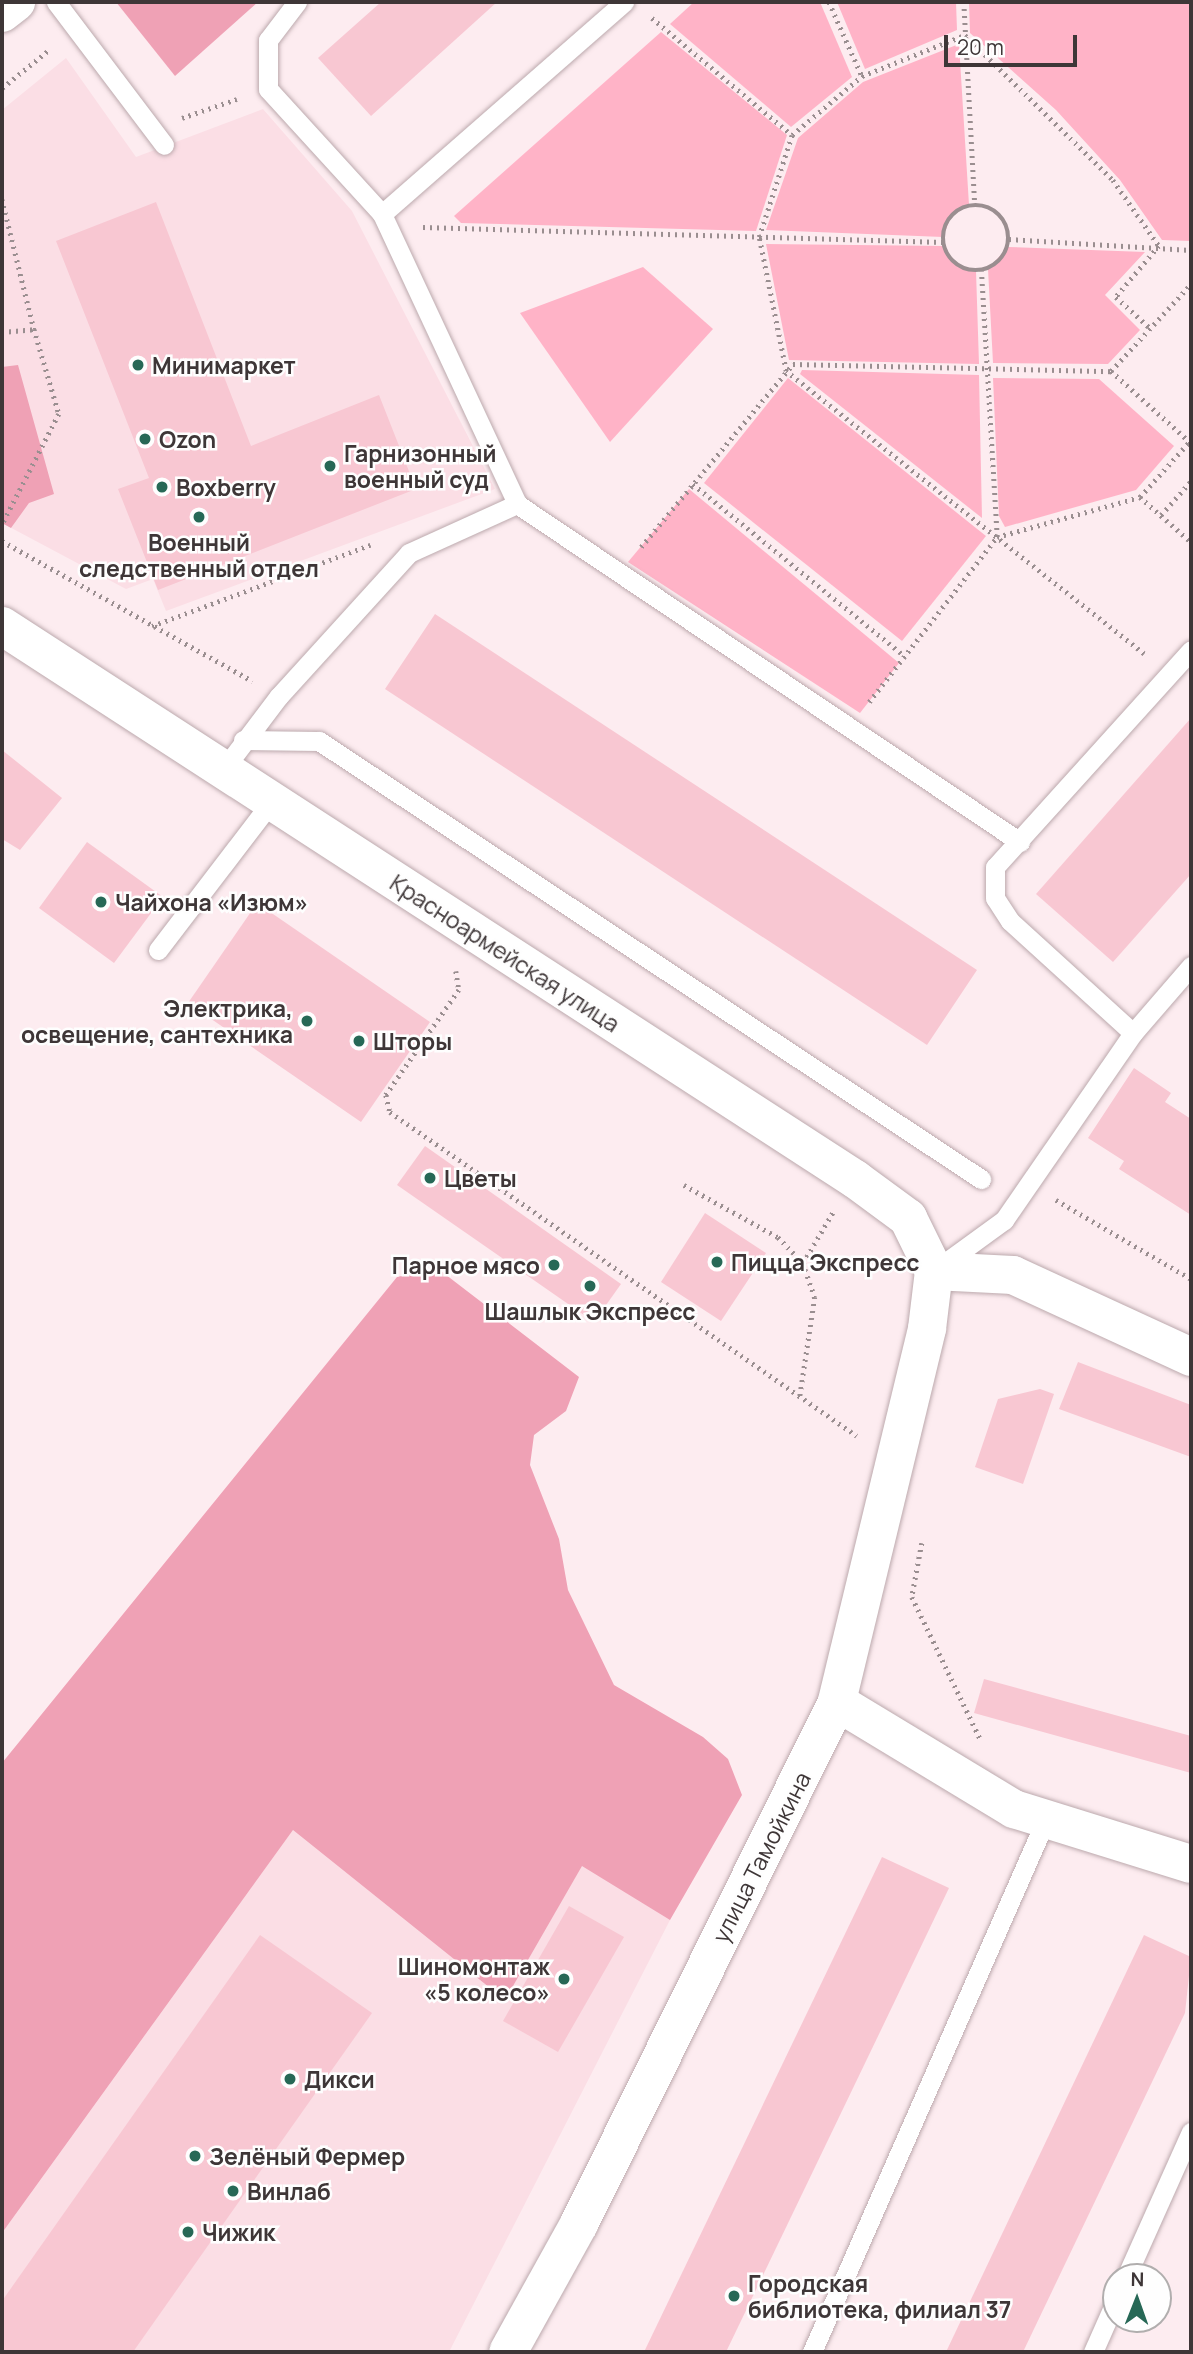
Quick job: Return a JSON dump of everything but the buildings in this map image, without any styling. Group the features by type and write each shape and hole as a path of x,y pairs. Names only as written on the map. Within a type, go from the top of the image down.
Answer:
{"street":[{"path":"2,13 16,2"},
{"name":"Красноармейская улица","path":"2,626 233,755 271,802 855,1179 908,1218 934,1270"},
{"path":"934,1270 1013,1275 1191,1357"},
{"name":"улица Тамойкина","path":"508,2352 579,2224 837,1702 927,1329 934,1270"},
{"path":"837,1702 1014,1809 1191,1864"}],"lane":[{"path":"56,2 164,145"},
{"path":"298,2 268,40 268,89 382,214 517,505 622,569 1020,842"},
{"path":"382,214 624,2"},
{"path":"233,755 409,553 517,505"},
{"path":"1133,1033 1010,921 995,898 995,867 1191,650"},
{"path":"233,755 319,741 981,1179"},
{"path":"158,950 271,802"},
{"path":"934,1270 1004,1220 1031,1186 1133,1033 1191,965"},
{"path":"812,2352 1046,1817"},
{"path":"1132,2263 1191,2132"},
{"path":"1093,2352 1102,2332"}],"path":[{"path":"830,2 862,76"},
{"path":"964,2 975,205"},
{"path":"644,11 792,135"},
{"path":"2,88 77,28"},
{"path":"965,35 862,76 792,135 759,237 786,372 1169,674"},
{"path":"965,35 1104,171 1159,246"},
{"path":"152,128 268,89"},
{"path":"2,200 34,329 59,414 2,524"},
{"path":"975,205 1004,220 1009,239 1001,260 981,271 957,266 943,242 952,215 975,205"},
{"path":"382,214 417,227 943,242"},
{"path":"1009,239 1191,250"},
{"path":"1150,328 1116,296 1159,246"},
{"path":"981,271 997,537"},
{"path":"1111,371 1191,284"},
{"path":"2,332 34,329"},
{"path":"622,569 793,364 1111,371 1191,442 1140,497 997,537 852,725"},
{"path":"1161,515 1191,481"},
{"path":"693,484 905,656"},
{"path":"1140,497 1191,542"},
{"path":"151,626 383,540"},
{"path":"456,967 459,990 386,1095 390,1112 861,1438"},
{"path":"684,1185 778,1237 803,1263 814,1297 800,1396"},
{"path":"1031,1186 1191,1279"},
{"path":"803,1263 840,1201"},
{"path":"924,1535 912,1597 982,1742"}],"shaded area":[{"path":"116,2 258,2 175,76"},
{"path":"694,2 820,2 852,77 791,127 670,24"},
{"path":"837,2 956,2 957,30 865,69"},
{"path":"969,2 1191,2 1191,241 1162,240 1120,180 1056,110 970,33"},
{"path":"661,32 787,135 756,231 461,223 454,216"},
{"path":"959,44 969,205 952,214 943,237 766,230 798,138 863,82"},
{"path":"66,58 136,157 263,109 352,211 495,489 166,611 153,579 126,589 2,523 2,110"},
{"path":"766,244 944,246 957,266 976,271 979,364 789,360"},
{"path":"1008,247 1145,252 1105,295 1140,330 1108,364 993,363 988,269"},
{"path":"643,267 713,329 610,442 520,313"},
{"path":"18,365 54,494 29,503 11,528 2,523 2,367"},
{"path":"802,370 979,375 982,518 800,374"},
{"path":"788,378 986,536 902,641 704,483"},
{"path":"993,378 1099,379 1174,446 1136,490 1005,527 999,516"},
{"path":"689,489 899,663 860,713 628,562"},
{"path":"437,1268 579,1377 566,1411 534,1435 530,1465 559,1539 568,1590 614,1685 703,1737 728,1759 742,1795 670,1920 582,1866 505,2000 293,1830 2,2233 2,1763 397,1277"},
{"path":"293,1830 505,2000 582,1865 670,1920 449,2352 2,2352 2,2233"}],"place":[{"name":"Минимаркет","path":"138,365"},
{"name":"Ozon","path":"145,439"},
{"name":"Гарнизонный военный суд","path":"330,466"},
{"name":"Boxberry","path":"162,487"},
{"name":"Военный следственный отдел","path":"199,517"},
{"name":"Чайхона «Изюм»","path":"101,902"},
{"name":"Электрика, освещение, сантехника","path":"307,1021"},
{"name":"Шторы","path":"359,1041"},
{"name":"Цветы","path":"430,1178"},
{"name":"Пицца Экспресс","path":"717,1262"},
{"name":"Парное мясо","path":"554,1265"},
{"name":"Шашлык Экспресс","path":"590,1286"},
{"name":"Шиномонтаж «5 колесо»","path":"564,1979"},
{"name":"Дикси","path":"290,2079"},
{"name":"Зелёный Фермер","path":"195,2156"},
{"name":"Винлаб","path":"233,2191"},
{"name":"Чижик","path":"188,2232"},
{"name":"Городская библиотека, филиал 37","path":"734,2296"}]}
